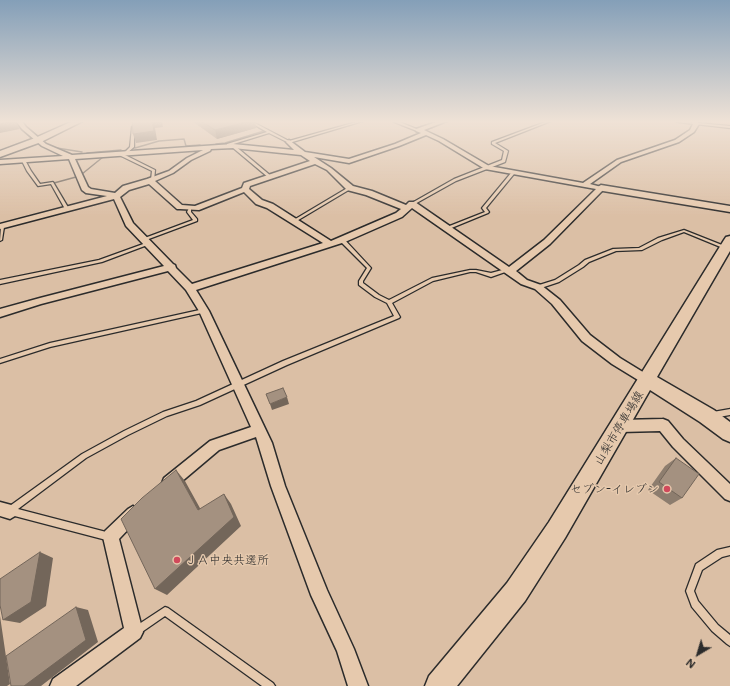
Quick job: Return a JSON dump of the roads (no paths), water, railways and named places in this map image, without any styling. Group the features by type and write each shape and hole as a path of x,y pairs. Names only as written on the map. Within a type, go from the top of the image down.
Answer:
{"main road":[{"path":"602,188 730,209"},
{"name":"山梨市停車場線","path":"439,686 516,592 558,530 728,244"},
{"path":"647,380 707,416 730,433"}],"street":[{"path":"63,153 71,157 85,188 89,191 116,196"},
{"path":"0,162 118,153"},
{"path":"1,227 116,196 126,188 171,172 200,153"},
{"path":"299,153 349,161"},
{"path":"329,169 375,153"},
{"path":"461,153 487,168 512,174 602,188"},
{"path":"584,185 618,161 640,153"},
{"path":"305,154 329,169 350,188 409,206 448,228 524,282 538,287 556,302 586,338 616,361 647,380"},
{"path":"152,180 180,207 196,208 245,189 247,185 316,161"},
{"path":"507,271 547,242 602,188"},
{"path":"245,189 259,202 270,206 331,244"},
{"path":"116,196 129,224 172,267 190,288 204,311 265,443 278,486 320,595 344,649 358,686"},
{"path":"190,288 342,240 399,215 409,206"},
{"path":"0,313 40,300 103,286 172,267"},
{"path":"620,426 663,425 688,453 730,494"},
{"path":"159,491 215,445 259,430"},
{"path":"60,686 134,632 111,537 142,506"}],"lane":[{"path":"118,153 154,171 152,180"},
{"path":"241,153 270,178"},
{"path":"409,206 455,180 504,161 506,153"},
{"path":"24,161 29,171 40,185 52,183 66,209"},
{"path":"448,228 487,212 484,208 512,174"},
{"path":"294,221 350,188"},
{"path":"0,282 100,261 196,220 189,212 190,208"},
{"path":"0,240 1,227"},
{"path":"538,287 557,281 587,261 615,250 640,249 660,239 684,231 728,244"},
{"path":"5,510 84,456 165,414 198,403 238,386 285,363 397,316 389,302 377,296 361,284 361,281 369,268 342,240"},
{"path":"389,302 432,280 470,271 491,275 507,271"},
{"path":"0,361 50,345 204,311"},
{"path":"707,416 730,412"},
{"path":"5,510 111,537"},
{"path":"730,551 720,553 699,567 690,591 695,604 715,628 730,641"},
{"path":"134,632 165,611 270,686"}],"waterway":[{"path":"82,174 103,157"},
{"path":"54,183 76,177"}],"place":[{"name":"セブン-イレブン","path":"667,489"},
{"name":"ＪＡ中央共選所","path":"177,560"}]}
